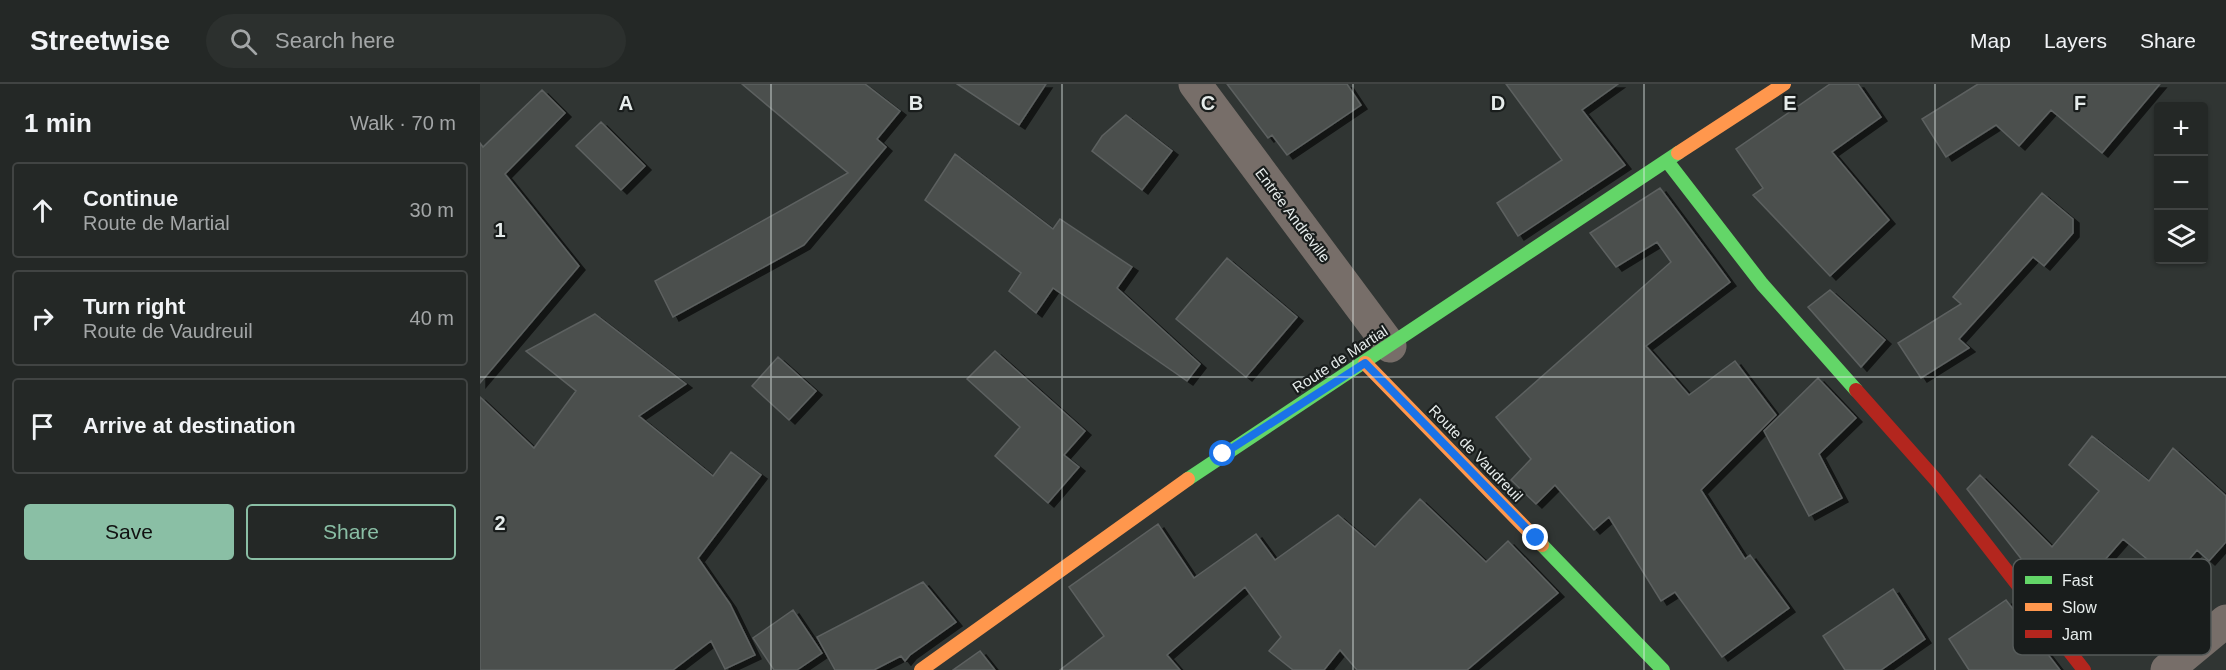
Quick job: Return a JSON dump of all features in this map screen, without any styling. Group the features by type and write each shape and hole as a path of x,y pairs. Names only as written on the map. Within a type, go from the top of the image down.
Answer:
{"street":[{"name":"Entrée Andréville","path":"1195,84 1378,355"},
{"name":"Route de Martial","path":"921,670 1223,454 1378,355 1527,252 1784,84"},
{"path":"1667,161 1762,284 1936,480 2013,579"},
{"name":"Route de Vaudreuil","path":"1378,355 1663,670"},
{"path":"2211,633 2226,621"},
{"path":"2072,655 2084,670"},
{"path":"2167,670 2185,655"}],"building":[{"path":"742,84 865,84 900,111 877,139 886,147 804,245 673,317 655,281 848,173"},
{"path":"957,84 1046,84 1019,125"},
{"path":"1227,84 1347,84 1361,105 1287,155 1272,135 1268,138"},
{"path":"1506,84 1618,84 1582,110 1625,165 1518,236 1497,203 1562,160"},
{"path":"1830,84 1858,84 1881,117 1832,152 1889,220 1830,276 1753,195 1763,188 1736,149"},
{"path":"1978,84 2160,84 2102,153 2051,110 2019,146 1996,125 1946,157 1922,119"},
{"path":"542,90 565,113 505,174 579,266 480,383 480,143 483,147"},
{"path":"1126,115 1172,151 1142,190 1092,151 1102,136"},
{"path":"601,122 645,166 621,190 576,146"},
{"path":"955,154 1053,229 1060,219 1132,267 1117,288 1200,364 1187,381 1053,288 1036,313 1009,291 1021,273 925,200"},
{"path":"1660,188 1730,282 1646,346 1689,395 1735,361 1776,415 1701,490 1745,559 1750,555 1789,608 1722,657 1675,592 1661,601 1609,517 1594,530 1555,485 1536,504 1511,480 1531,459 1496,417 1671,262 1657,242 1616,267 1590,233"},
{"path":"2042,193 2073,219 2073,233 2044,266 2033,257 1959,339 1969,348 1921,378 1898,343 1961,304 1953,297"},
{"path":"1227,258 1297,317 1246,377 1176,319"},
{"path":"1830,290 1885,340 1861,367 1808,307"},
{"path":"595,314 686,384 639,416 713,476 731,452 761,475 698,558 730,604 755,655 725,669 711,641 673,670 480,670 480,397 534,448 576,391 526,351"},
{"path":"995,351 1085,431 1064,455 1079,467 1048,503 995,456 1020,427 967,379"},
{"path":"778,357 816,391 789,420 752,386"},
{"path":"1818,378 1856,418 1819,454 1842,498 1809,516 1764,431"},
{"path":"2092,436 2149,481 2173,448 2226,496 2226,542 2211,559 2207,559 2197,550 2190,559 2147,559 2123,539 2106,559 2021,559 1967,489 1980,475 2052,547 2099,491 2069,465"},
{"path":"1420,499 1486,562 1508,541 1558,593 1467,670 1357,670 1340,650 1324,670 1293,670 1269,651 1281,637 1245,587 1167,655 1180,670 1060,670 1104,636 1069,587 1158,524 1194,578 1256,534 1275,560 1338,515 1375,547"},
{"path":"923,582 956,622 905,661 901,656 874,670 835,670 817,637"},
{"path":"1893,589 1925,639 1881,670 1845,670 1823,636"},
{"path":"2006,600 2013,609 2013,655 2048,655 2060,670 1969,670 1949,639"},
{"path":"793,610 822,653 797,670 774,670 753,638"},
{"path":"980,651 995,670 953,670"}],"traffic: fast":[{"path":"1188,479 1678,153"},
{"path":"1667,161 1762,284 1856,390"},
{"path":"1542,545 1663,670"}],"traffic: slow":[{"path":"1678,153 1784,84"},
{"path":"1365,363 1542,545"},
{"path":"921,670 1188,479"}],"traffic: jam":[{"path":"1856,390 1936,480 2013,579"},
{"path":"2072,655 2084,670"}],"route":[{"path":"1223,454 1365,363 1536,538"}]}
